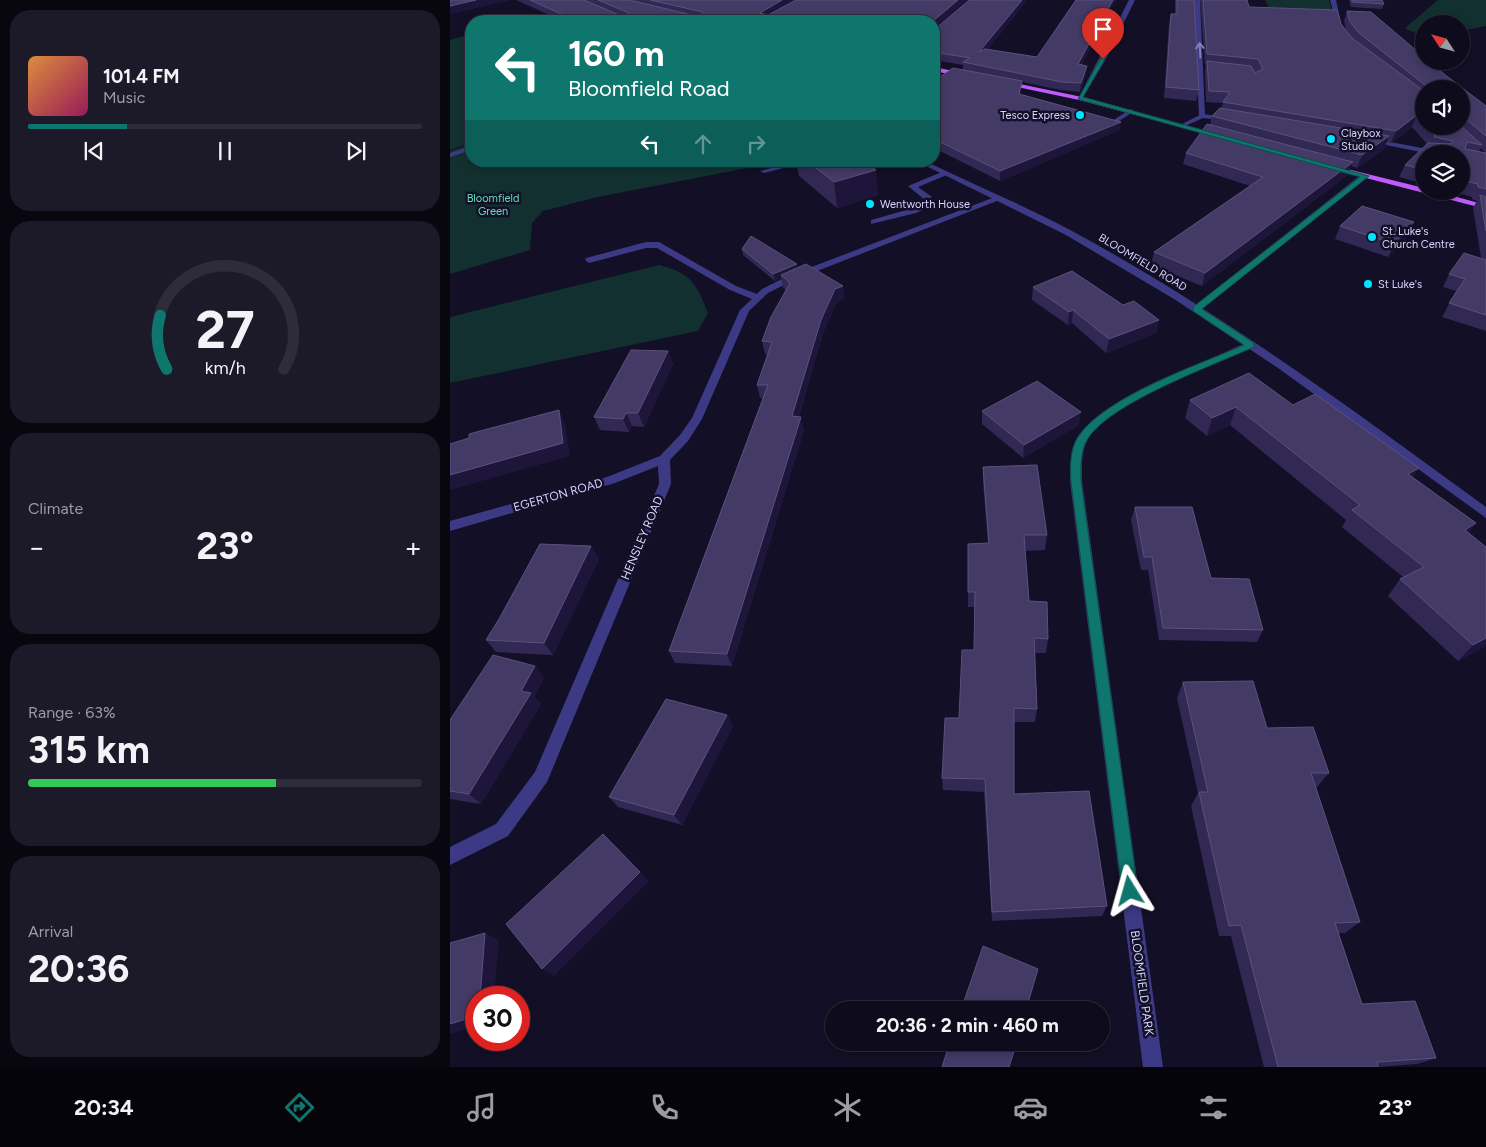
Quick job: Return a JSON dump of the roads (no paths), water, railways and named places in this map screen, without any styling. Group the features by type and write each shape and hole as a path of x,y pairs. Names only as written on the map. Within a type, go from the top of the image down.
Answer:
{"main road":[{"path":"940,70 971,76"},
{"path":"998,81 1080,98 1231,138"},
{"path":"1327,165 1415,190"},
{"path":"1446,200 1486,213"},
{"path":"1456,200 1486,207"}],"street":[{"path":"1080,98 1103,59 1132,0"},
{"path":"1197,0 1202,116"},
{"path":"1332,0 1342,33"},
{"path":"1200,67 1208,68"},
{"path":"1117,120 1131,111"},
{"path":"1183,125 1202,116 1236,120"},
{"path":"1360,138 1415,148"},
{"path":"450,155 465,150"},
{"path":"764,171 782,167"},
{"name":"BLOOMFIELD ROAD","path":"931,167 1068,232 1196,309 1324,395 1486,513"},
{"path":"874,222 913,211 929,204 929,199 912,186 945,174"},
{"path":"1196,309 1365,176"},
{"path":"664,459 684,438 697,418 740,318 756,298 772,286 790,278 998,199"},
{"path":"590,260 646,244 659,245 732,288 756,298"},
{"name":"BLOOMFIELD PARK","path":"1154,1067 1078,501 1076,461 1082,439 1098,420 1122,403 1251,345"},
{"name":"EGERTON ROAD","path":"450,526 611,480 664,459"},
{"name":"HENSLEY ROAD","path":"450,856 502,830 541,777 665,484 664,459"}],"place":[{"name":"Tesco Express","path":"1080,115"},
{"name":"Claybox Studio","path":"1331,139"},
{"name":"Wentworth House","path":"870,204"},
{"name":"St. Luke's Church Centre","path":"1372,237"},
{"name":"St Luke's","path":"1368,284"}],"park label":[{"name":"Bloomfield Green","path":"493,204"}]}
